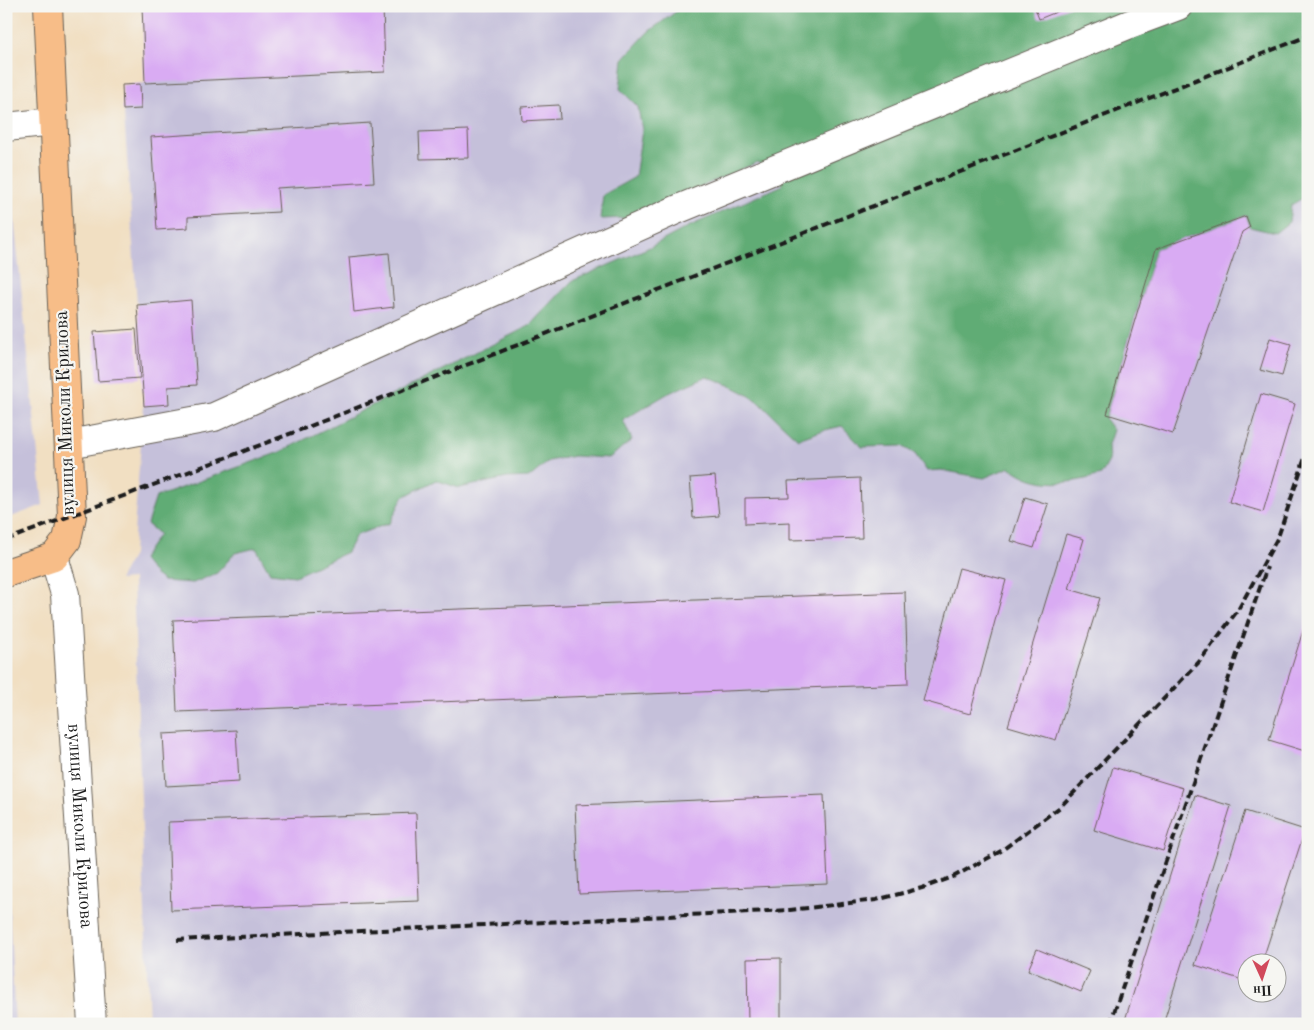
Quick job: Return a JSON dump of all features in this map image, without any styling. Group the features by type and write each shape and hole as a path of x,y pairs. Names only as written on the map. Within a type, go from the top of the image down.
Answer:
{"main road":[{"name":"вулиця Миколи Крилова","path":"48,6 72,516 67,540 54,557"},
{"path":"6,573 54,557"}],"street":[{"path":"69,444 214,417 676,210 1112,31 1178,6"},
{"path":"6,127 53,122"},
{"name":"вулиця Миколи Крилова","path":"54,557 66,594 92,1024"}],"shaded area":[{"path":"142,6 1308,6 1308,1024 149,1024 133,579 119,580 133,555 144,406 122,85 145,83"},
{"path":"6,137 43,505 6,519"},
{"path":"6,847 15,1024 6,1024"}],"green space":[{"path":"678,6 1308,6 1308,195 1291,205 1289,222 1275,233 1250,227 1246,216 1156,249 1105,419 1113,430 1108,445 1109,461 1101,475 1077,481 1054,483 1031,479 1010,467 984,478 941,470 927,471 915,454 902,446 862,447 842,426 798,439 751,397 707,376 667,394 623,420 632,440 609,458 574,456 549,461 530,477 507,478 459,488 436,480 403,497 390,523 356,535 347,552 295,576 270,573 256,548 235,553 217,573 193,583 163,581 154,574 142,559 159,534 147,524 156,497 280,452 529,326 572,281 783,185 758,162 628,218 600,219 603,195 635,177 642,130 638,107 620,89 623,59 648,32 677,11"}],"building":[{"path":"142,6 383,6 385,72 145,83"},
{"path":"1034,6 1071,6 1039,19"},
{"path":"140,84 141,109 123,110 122,85"},
{"path":"559,105 560,119 522,121 521,107"},
{"path":"370,123 374,182 277,188 279,212 188,217 188,228 157,230 151,137"},
{"path":"468,130 469,158 420,159 419,132"},
{"path":"1246,216 1250,227 1242,232 1173,434 1107,414 1156,249"},
{"path":"389,253 394,307 354,312 349,257"},
{"path":"191,300 197,385 168,387 169,404 144,406 137,305"},
{"path":"136,329 140,378 98,381 94,332"},
{"path":"1270,338 1291,344 1282,376 1260,370"},
{"path":"1261,394 1295,404 1263,512 1229,502"},
{"path":"715,476 719,516 693,518 690,478"},
{"path":"860,478 862,538 790,540 790,522 745,524 745,498 789,497 788,481"},
{"path":"1025,497 1048,504 1034,548 1011,541"},
{"path":"1066,534 1084,539 1069,589 1100,598 1056,740 1008,726"},
{"path":"959,568 1006,580 970,714 923,701"},
{"path":"905,592 908,684 177,712 173,620"},
{"path":"1306,621 1308,622 1308,752 1269,740"},
{"path":"236,730 239,782 166,786 163,734"},
{"path":"1113,767 1183,788 1163,851 1094,830"},
{"path":"824,795 828,884 579,894 575,805"},
{"path":"1195,795 1231,806 1163,1024 1136,1024 1125,1020"},
{"path":"1245,811 1305,830 1265,952 1236,952 1236,978 1195,965"},
{"path":"416,813 419,901 171,910 168,822"},
{"path":"1037,949 1090,971 1081,992 1028,970"},
{"path":"781,958 781,1024 748,1024 747,959"}],"railway":[{"path":"6,540 295,432 1308,36"},
{"path":"177,940 790,910 876,900 922,888 953,877 1001,851 1060,807 1199,662 1238,610 1278,537 1308,449"},
{"path":"1110,1024 1267,567"}]}
